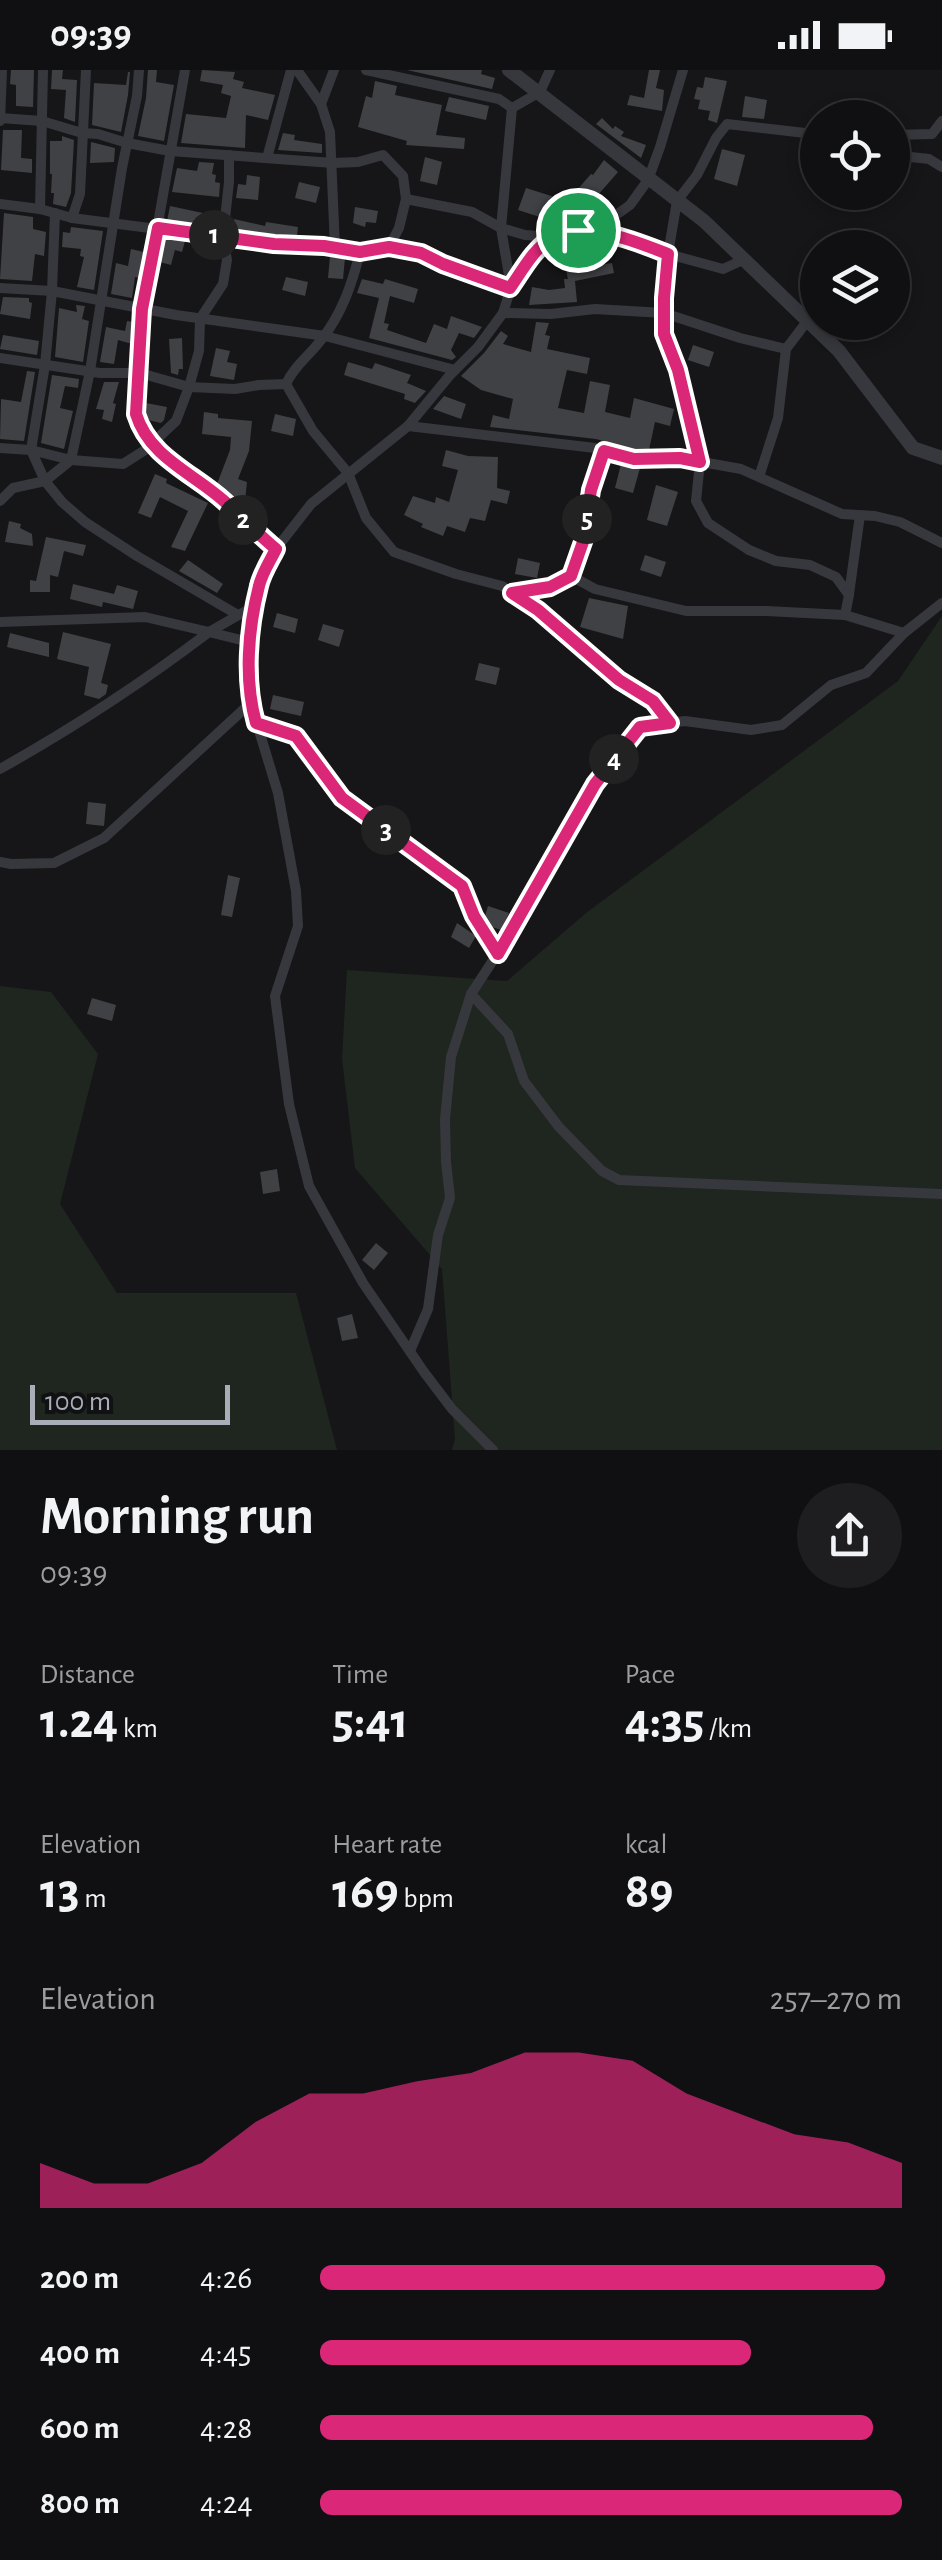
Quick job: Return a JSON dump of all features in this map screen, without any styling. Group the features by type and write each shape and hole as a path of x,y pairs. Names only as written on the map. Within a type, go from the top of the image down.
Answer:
{"street":[{"path":"2,70 0,120 42,121 170,151 332,163 358,162 382,155 403,176 406,199 399,228 389,247"},
{"path":"40,208 43,70"},
{"path":"72,218 80,194 86,70"},
{"path":"0,500 14,488 45,481 71,460 90,371 140,70"},
{"path":"185,70 142,309 136,414 152,444 222,499 276,549"},
{"path":"294,70 321,104 330,132 335,248"},
{"path":"268,158 294,70"},
{"path":"321,104 334,70"},
{"path":"366,70 499,99 512,108"},
{"path":"512,108 540,92 550,70"},
{"path":"406,199 472,212 526,235 552,237 605,223 630,205 648,180 683,70"},
{"path":"512,71 704,221 800,312"},
{"path":"510,288 502,228 512,108"},
{"path":"910,135 932,134 942,120"},
{"path":"800,133 727,124 716,138 697,175 677,201 668,254 664,334 678,370 700,462 696,501 708,523 749,550 776,561 810,565 836,577 849,595"},
{"path":"0,448 123,464 176,422 199,351 200,319 223,284 229,155"},
{"path":"910,157 930,159 942,167"},
{"path":"0,204 40,208 72,218 274,244 360,252 389,247 421,253 510,288"},
{"path":"55,213 52,291 31,450 45,481 85,522 238,615"},
{"path":"578,230 626,237 722,269 744,259"},
{"path":"493,1450 452,1409 363,1284 309,1186 290,1104 275,996 298,926 296,891 278,794 250,701 249,642 260,582 276,549 312,504 408,426 478,348 503,313 510,288 534,254 552,237"},
{"path":"286,384 292,371 325,336 350,291 360,252"},
{"path":"0,288 52,291 200,319 325,336 455,370"},
{"path":"503,313 551,314 595,309 664,314 786,349"},
{"path":"760,476 778,418 786,349 800,331"},
{"path":"828,340 913,448 942,458"},
{"path":"0,358 90,371 140,373 189,387 236,389 286,384"},
{"path":"286,384 313,431 348,473 366,518 394,552 502,586 538,610 619,680 653,701 670,723"},
{"path":"408,426 554,443 634,459 680,458 741,470 842,514 900,522 942,543"},
{"path":"512,593 550,587 571,576 584,539 591,490 604,451"},
{"path":"846,614 860,515"},
{"path":"571,576 594,589 686,611 846,614 904,634"},
{"path":"410,1351 428,1309 438,1235 450,1198 445,1119 451,1056 472,994 595,784 640,727 685,721 751,730 782,725 831,685 866,674 904,634 942,603"},
{"path":"0,768 69,730 209,632 256,605"},
{"path":"0,622 145,617 249,642"},
{"path":"0,862 54,863 104,838 250,701"},
{"path":"256,723 296,736 342,798 462,886 474,916 498,954"},
{"path":"472,994 508,1034 524,1081 559,1128 602,1171 619,1180 942,1194"}],"shaded area":[{"path":"942,616 942,1450 452,1450 455,1439 442,1269 355,1168 342,1059 347,970 507,981 586,913 898,681"},
{"path":"0,986 51,992 98,1054 60,1204 117,1293 296,1293 337,1450 0,1450"}],"building":[{"path":"11,70 34,70 33,107 16,106"},
{"path":"52,70 63,70 62,79 77,80 75,122 64,118 66,90 51,89"},
{"path":"148,70 157,70 156,82 174,85 164,141 138,136"},
{"path":"202,70 235,72 233,79 244,82 242,88 275,95 268,120 246,115 245,148 181,143 186,114 226,118 231,96 221,93 223,85 200,81"},
{"path":"407,70 482,70 481,74 495,78 492,89"},
{"path":"649,70 660,70 656,88 664,90 662,111 627,105 630,95 644,98"},
{"path":"128,72 121,132 92,125 94,83 126,85"},
{"path":"705,77 727,81 717,123 708,120 710,111 698,109 700,100 694,99 697,87 703,88"},
{"path":"375,81 397,86 395,95 442,105 436,135 465,138 464,149 406,145 407,141 358,127 366,96 372,98"},
{"path":"745,96 767,100 764,119 742,117"},
{"path":"449,97 489,106 486,120 445,111"},
{"path":"602,118 613,129 615,126 624,132 621,136 646,145 641,158 596,124"},
{"path":"3,130 22,130 21,158 32,159 32,173 1,170"},
{"path":"283,133 295,135 294,140 322,144 322,153 278,150"},
{"path":"62,136 74,140 71,193 66,207 53,204 51,193 50,141 62,141"},
{"path":"91,142 115,148 114,162 90,163"},
{"path":"722,149 745,155 737,186 714,179"},
{"path":"425,157 442,162 437,185 420,181"},
{"path":"604,160 618,172 591,203 577,190"},
{"path":"199,162 214,163 212,174 216,175 215,182 220,183 219,197 172,192 177,168 197,171"},
{"path":"247,175 260,177 258,200 236,198 238,184 246,185"},
{"path":"299,182 320,187 316,203 295,198"},
{"path":"526,188 564,200 557,225 518,210"},
{"path":"170,206 217,216 215,228 167,221"},
{"path":"355,207 378,211 376,223 366,222 365,227 353,223"},
{"path":"4,213 33,217 33,229 46,232 44,256 35,254 32,281 0,279"},
{"path":"234,219 265,226 266,222 298,227 297,236 233,230"},
{"path":"71,227 103,231 94,290 77,287 84,257 80,256 81,249 62,247 63,232 70,233"},
{"path":"164,239 185,241 182,252 175,250 171,265 160,262"},
{"path":"131,249 144,252 132,298 111,294 116,263 128,266"},
{"path":"330,256 345,258 343,279 328,278"},
{"path":"612,263 614,273 575,281 577,302 529,305 532,287 565,288 566,270"},
{"path":"286,277 308,282 305,296 282,290"},
{"path":"362,279 383,284 385,279 418,289 414,303 390,296 384,323 389,324 387,330 426,343 434,324 447,329 451,316 482,327 474,338 459,333 451,350 456,357 452,360 369,338 379,298 357,293"},
{"path":"3,297 29,298 30,319 0,314"},
{"path":"76,305 85,306 82,319 89,321 83,362 55,357 59,308 77,312"},
{"path":"127,321 133,322 132,344 118,340 114,364 100,362 106,327 125,331"},
{"path":"536,322 549,323 545,335 550,336 547,349 590,358 587,374 567,370 558,408 584,413 590,381 610,385 605,412 630,418 634,398 674,409 670,426 655,422 649,450 596,439 490,427 493,415 509,419 513,399 481,390 461,376 501,331 508,336 503,344 531,352"},
{"path":"3,335 39,341 37,355 0,349"},
{"path":"182,338 183,369 179,369 178,375 171,373 169,339"},
{"path":"693,345 714,352 709,367 688,360"},
{"path":"216,348 230,351 227,362 237,364 234,380 210,376"},
{"path":"348,362 372,369 375,363 411,375 407,383 426,391 415,403 404,399 405,394 344,375"},
{"path":"27,371 35,372 24,441 0,439 1,399 21,402"},
{"path":"52,375 79,379 78,388 65,386 60,408 73,411 64,449 41,443"},
{"path":"104,382 119,382 112,422 102,419 104,410 96,409"},
{"path":"444,396 466,404 461,419 433,409"},
{"path":"146,403 167,407 161,423 148,420"},
{"path":"204,412 218,414 218,418 252,421 249,451 238,479 247,482 245,501 217,484 231,437 202,434"},
{"path":"275,414 296,419 293,436 271,431"},
{"path":"446,450 468,456 498,457 497,488 510,491 507,504 491,500 485,521 470,518 465,532 447,526 443,536 404,515 413,496 435,503 436,497 449,502 458,470 442,466"},
{"path":"621,464 640,468 633,493 615,488"},
{"path":"155,474 208,503 185,551 171,547 188,511 160,497 151,518 138,513"},
{"path":"656,485 678,492 667,526 647,520"},
{"path":"9,521 21,524 20,528 32,534 33,546 5,542"},
{"path":"46,537 86,545 83,556 64,551 58,577 50,575 50,592 30,592 30,580 36,581"},
{"path":"645,555 666,562 661,577 640,570"},
{"path":"518,558 540,563 537,578 515,574"},
{"path":"188,560 223,584 217,593 179,571"},
{"path":"73,584 114,594 117,585 138,591 133,609 103,602 102,607 70,599"},
{"path":"589,598 628,606 623,639 580,627"},
{"path":"277,613 298,619 295,633 273,627"},
{"path":"323,624 344,630 339,647 318,640"},
{"path":"63,632 111,644 101,683 108,685 106,694 99,699 84,695 89,667 57,659"},
{"path":"10,633 49,643 49,657 7,647"},
{"path":"479,663 500,668 496,685 475,680"},
{"path":"273,695 304,702 301,716 270,709"},
{"path":"88,802 106,804 104,826 86,824"},
{"path":"228,875 240,878 232,917 221,915"},
{"path":"488,906 509,913 501,930 492,927 485,916"},
{"path":"457,923 476,936 469,948 451,937"},
{"path":"92,998 116,1005 112,1021 87,1014"},
{"path":"277,1169 280,1191 263,1194 260,1172"},
{"path":"376,1243 388,1253 374,1270 362,1260"},
{"path":"352,1314 358,1338 342,1341 337,1318"}],"route":[{"path":"158,228 360,252 389,247 421,253 510,288 534,254 552,237 578,230 626,237 668,254 664,334 678,370 700,462 680,458 634,459 604,451 591,490 584,539 571,576 550,587 512,593 538,610 619,680 653,701 670,723 640,727 595,784 498,954 474,916 462,886 342,798 296,736 256,723 250,701 249,642 260,582 276,549 222,499 152,444 140,425 136,414 142,309 158,228"}]}
